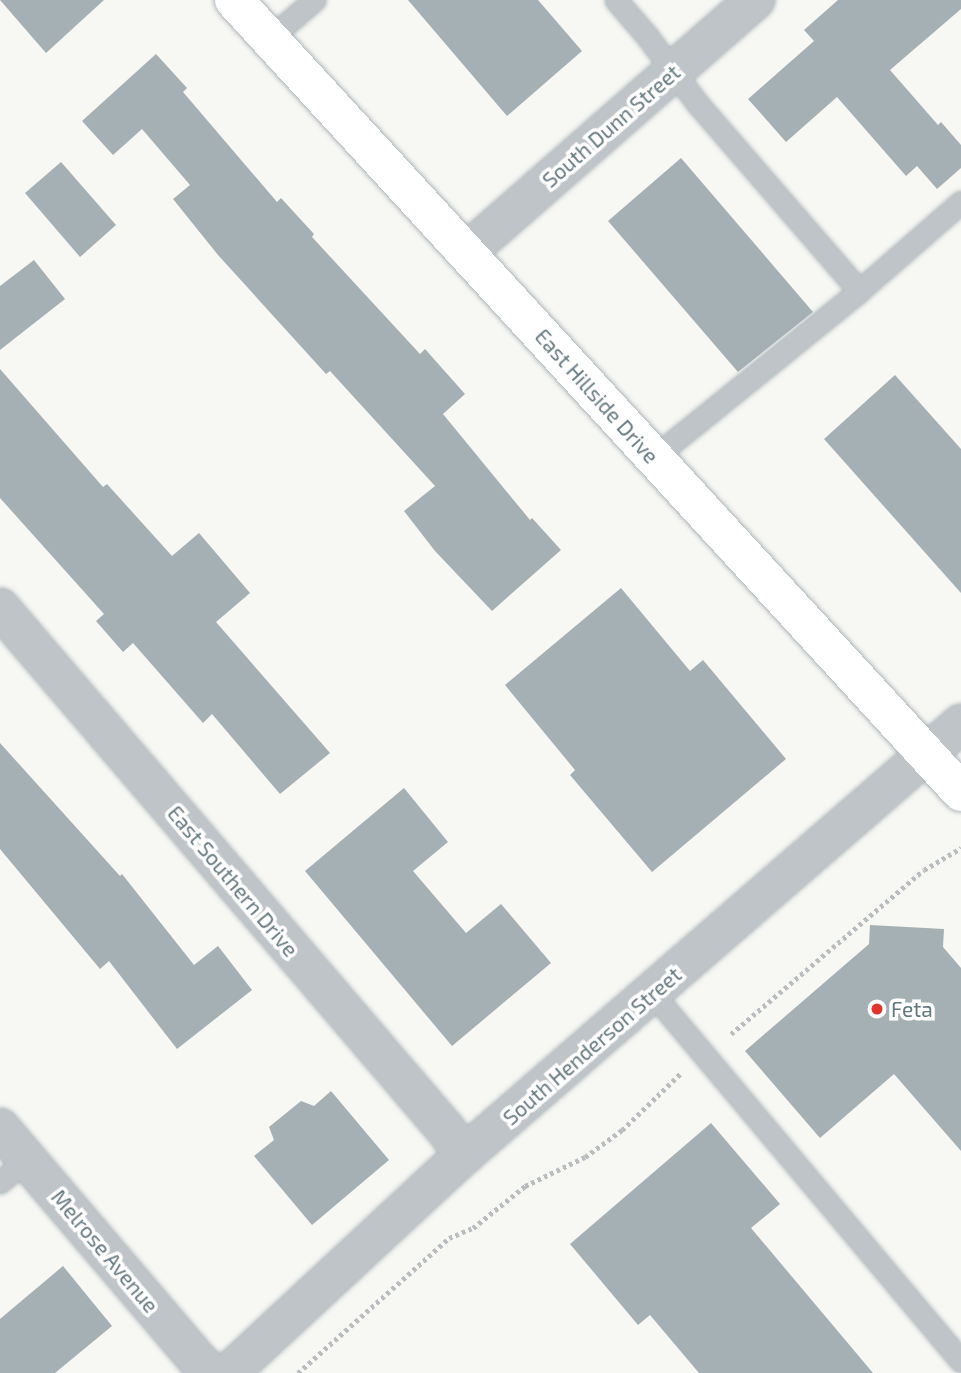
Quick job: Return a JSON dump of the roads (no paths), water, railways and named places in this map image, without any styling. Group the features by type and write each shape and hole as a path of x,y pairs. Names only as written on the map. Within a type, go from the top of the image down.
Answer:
{"main road":[{"name":"East Hillside Drive","path":"234,0 653,458 929,754 961,792"}],"street":[{"name":"South Dunn Street","path":"467,252 755,0"},
{"name":"East Southern Drive","path":"0,608 446,1130 464,1155"},
{"name":"South Henderson Street","path":"229,1373 464,1155 653,994 961,724"},
{"name":"Melrose Avenue","path":"0,1128 13,1171 212,1373"}],"lane":[{"path":"269,39 314,0"},
{"path":"616,0 859,291"},
{"path":"653,458 859,291 961,202"},
{"path":"653,994 961,1361"}],"place":[{"name":"Feta","path":"877,1009"}]}
